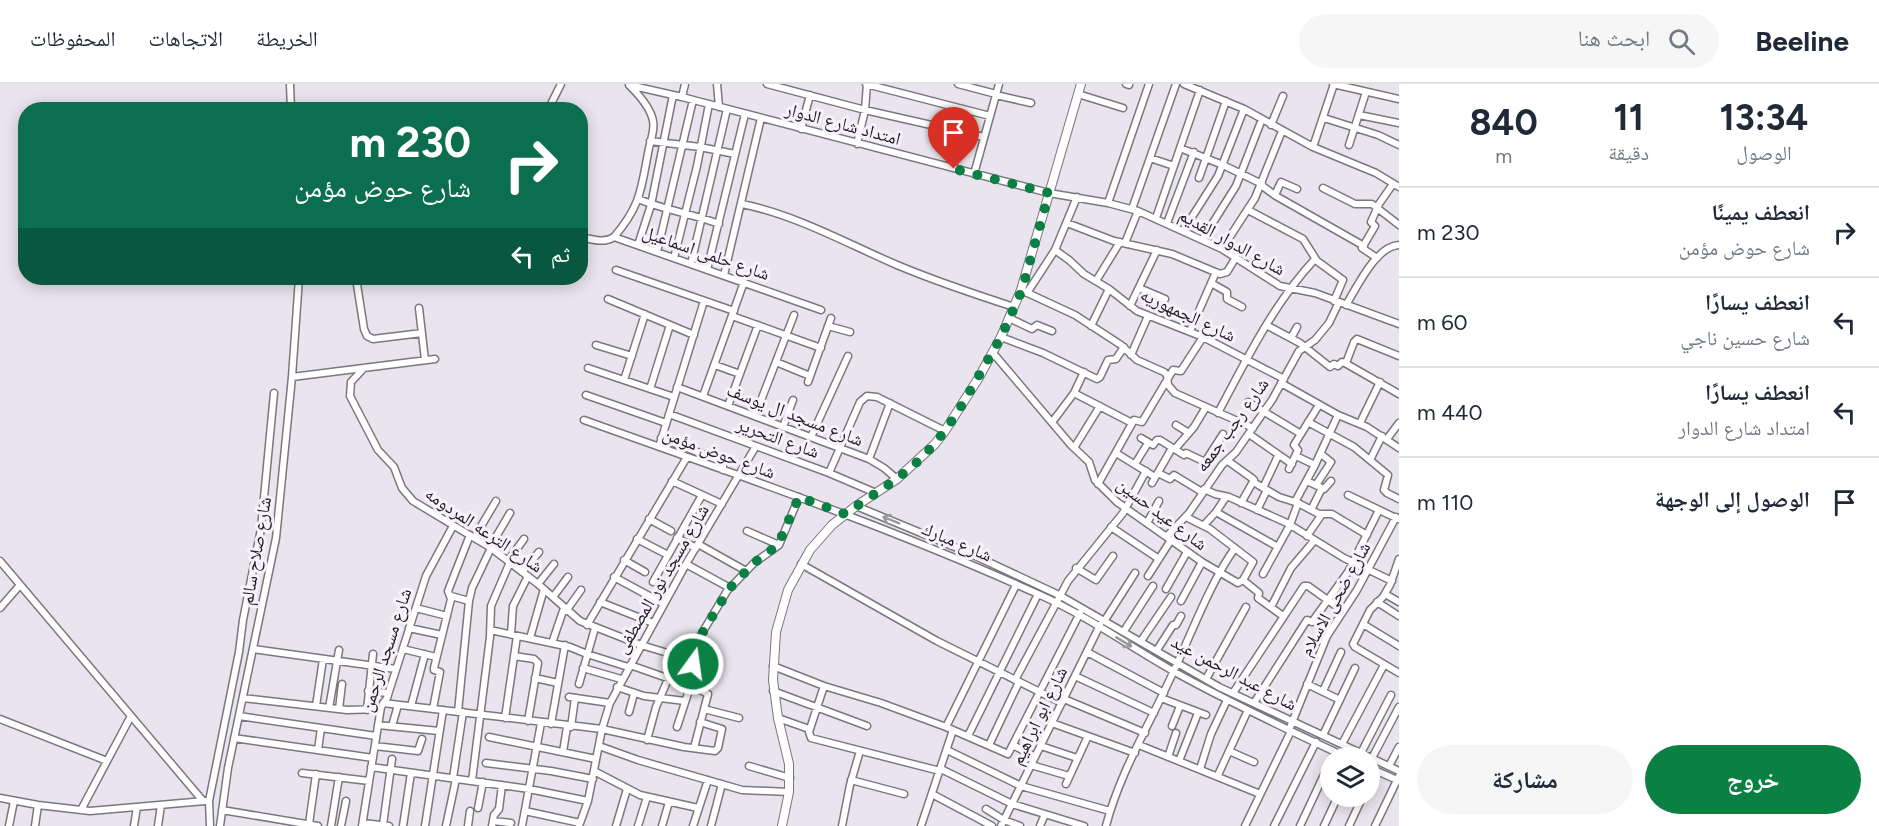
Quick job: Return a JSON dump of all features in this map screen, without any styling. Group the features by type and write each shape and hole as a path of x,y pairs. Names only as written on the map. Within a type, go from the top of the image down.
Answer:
{"street":[{"path":"290,84 291,102"},
{"path":"552,102 561,84"},
{"path":"682,97 685,84"},
{"path":"691,264 718,150 723,108 717,84"},
{"path":"767,84 865,110 984,137"},
{"path":"857,144 865,110 867,84 990,116"},
{"path":"958,84 1031,103"},
{"path":"974,174 999,84"},
{"path":"1071,84 1123,108"},
{"path":"1108,203 1149,84"},
{"path":"1096,281 1123,243 1176,84"},
{"path":"1184,84 1244,109 1313,147 1376,173 1396,185 1377,209 1371,222 1375,226 1364,246 1363,250 1377,258"},
{"path":"1210,94 1213,84"},
{"path":"1313,147 1333,84 1399,99"},
{"path":"614,237 627,221 638,200 645,174 653,123 651,115 628,85"},
{"name":"امتداد شارع الدوار","path":"628,85 643,86 1049,193"},
{"path":"1024,291 1049,193 1080,88"},
{"path":"1156,218 1200,90"},
{"path":"1349,145 1366,92"},
{"path":"638,245 651,205 674,94"},
{"path":"801,129 810,95"},
{"path":"1271,125 1283,96"},
{"path":"657,252 693,100"},
{"path":"1199,178 1226,101"},
{"path":"674,258 709,104"},
{"path":"1183,231 1209,192 1223,165 1244,109"},
{"path":"707,270 745,114"},
{"path":"1359,115 1399,123"},
{"path":"724,276 761,118"},
{"path":"1324,118 1378,135 1399,145"},
{"path":"1202,240 1226,204 1262,119"},
{"path":"1222,249 1248,210 1261,185 1282,131"},
{"path":"650,141 735,154"},
{"path":"1180,148 1241,173 1364,246"},
{"path":"1167,223 1194,152"},
{"path":"1150,158 1174,166"},
{"path":"1275,195 1281,182 1297,189"},
{"path":"1323,188 1355,204 1370,203 1399,225"},
{"name":"شارع الدوار القديم","path":"1049,193 1135,210 1222,249 1275,284 1307,291 1399,324"},
{"path":"782,826 790,778 787,750 773,691 773,666 775,639 788,590 801,564 821,537 845,514 897,479 923,457 945,431 993,353 1014,307 1055,250 1077,197"},
{"path":"638,200 667,210 702,217 718,224"},
{"path":"742,204 790,219 898,266 966,292 1014,307"},
{"path":"1218,412 1246,360 1291,289 1315,259 1303,239 1248,210"},
{"path":"1067,223 1101,237 1157,250 1225,274 1236,257"},
{"name":"شارع حلمى اسماعيل","path":"588,238 606,241 614,237 821,310"},
{"path":"1346,305 1377,258 1391,245 1399,245"},
{"name":"شارع الجمهوريه","path":"1055,250 1070,260 1084,274 1109,289 1130,306 1148,316 1203,337 1282,381 1319,405 1360,423 1399,448"},
{"path":"1130,306 1157,250"},
{"name":"شارع رجب جمعه","path":"1148,576 1169,538 1222,465 1228,461 1265,412 1299,351 1312,343 1329,323 1344,280 1315,259"},
{"path":"616,270 704,301 758,325 821,348"},
{"path":"1190,332 1216,272"},
{"path":"703,396 744,282"},
{"path":"1211,283 1227,292 1227,298 1242,307"},
{"name":"شارع صلاح سالم","path":"220,826 234,738 276,538 292,377 298,285"},
{"path":"357,285 367,336 373,339 422,333"},
{"path":"1139,288 1165,299"},
{"path":"1091,326 1109,289"},
{"path":"1024,291 1075,315 1124,347 1144,364 1164,372 1167,385 1174,393 1253,428"},
{"path":"608,299 694,335"},
{"path":"658,447 704,301"},
{"path":"419,308 425,360"},
{"path":"624,380 645,314"},
{"path":"755,416 794,315"},
{"path":"1131,355 1148,316"},
{"path":"777,362 809,379 831,318"},
{"path":"1009,318 1032,329 1037,325 1052,331"},
{"path":"650,389 670,325"},
{"path":"728,406 758,325"},
{"path":"828,326 850,332"},
{"path":"1268,326 1292,338 1330,367 1334,364 1338,366 1342,362 1346,363 1399,394"},
{"path":"1292,338 1297,327"},
{"path":"1001,337 1099,378 1108,360 1116,359 1124,347"},
{"path":"1098,484 1132,423 1136,419 1142,422 1173,370 1181,371 1203,337"},
{"path":"1346,363 1357,339 1399,356"},
{"path":"596,345 632,356"},
{"name":"شارع عيد حسين","path":"993,353 1092,466 1098,484 1125,509 1220,573 1238,583 1243,580"},
{"path":"811,437 848,356"},
{"path":"292,377 435,359"},
{"path":"715,364 740,374"},
{"name":"شارع الترعه المردومه","path":"364,368 351,382 349,391 378,450 394,467 402,488 408,495 434,515 472,536 509,561 587,625 641,645 692,660"},
{"path":"588,368 674,397"},
{"path":"1053,421 1074,393 1084,372"},
{"path":"1360,423 1380,382"},
{"name":"شارع مسجد ال يوسف","path":"677,387 869,459 897,479"},
{"path":"210,826 206,801 239,652 261,529 274,393"},
{"path":"1074,393 1132,423"},
{"path":"586,395 666,423"},
{"path":"829,473 863,398 872,395 945,431"},
{"path":"783,427 793,400"},
{"path":"1248,402 1301,434"},
{"path":"869,459 890,403"},
{"path":"1249,434 1290,466 1298,450 1294,445 1319,405"},
{"path":"1074,448 1100,406"},
{"path":"1155,478 1206,407"},
{"name":"شارع التحرير","path":"669,414 829,473 876,493"},
{"path":"1263,574 1290,525 1297,503 1338,415"},
{"name":"شارع حوض مؤمن","path":"584,420 845,514"},
{"path":"1308,422 1354,447 1389,476 1384,487 1385,492 1399,499"},
{"path":"1370,460 1399,423"},
{"path":"1176,425 1189,433"},
{"path":"1141,438 1153,445 1159,440 1184,455 1186,453 1205,462 1222,434"},
{"path":"661,438 718,460 723,464 723,470"},
{"path":"1135,464 1148,443"},
{"name":"شارع مسجد نور المصطفى","path":"580,825 588,801 602,729 617,687 756,446"},
{"path":"1116,453 1155,478 1170,479 1174,475 1203,491 1241,503 1290,525 1344,558 1395,579"},
{"path":"1311,510 1331,462 1321,454"},
{"path":"1257,510 1278,456"},
{"path":"1296,456 1315,465"},
{"path":"587,625 687,457"},
{"path":"1228,461 1265,489 1311,510 1322,514 1332,514 1367,536"},
{"path":"989,746 1017,681 1059,595 1076,568 1125,509 1146,471"},
{"path":"1241,503 1254,480"},
{"path":"672,481 722,504"},
{"path":"1307,481 1325,489 1331,481"},
{"path":"653,582 702,495"},
{"path":"1348,495 1398,518"},
{"path":"677,727 693,673 692,650 715,609 730,588 757,560 778,545 799,497"},
{"path":"1204,525 1226,497"},
{"path":"433,709 440,672 434,669 451,596 448,591 472,536 496,501"},
{"path":"1147,523 1159,501"},
{"name":"شارع مبارك","path":"856,506 958,548 1059,595"},
{"path":"1254,703 1307,620 1312,622 1354,562 1379,510"},
{"path":"1216,512 1278,547"},
{"path":"446,826 455,778 469,601 472,588 510,513"},
{"name":"شارع مبارك","path":"845,514 954,556 1056,602"},
{"path":"1307,536 1322,514"},
{"path":"1186,517 1204,525 1253,562 1243,580 1259,593 1258,598 1283,616"},
{"name":"شارع ضحى الاسلام","path":"1245,824 1290,730 1328,636 1398,518"},
{"path":"649,519 671,531"},
{"name":"شارع مسجد الرحمن","path":"363,824 382,706 426,576 453,525"},
{"path":"1111,527 1159,559"},
{"path":"747,531 778,545"},
{"path":"677,538 746,571"},
{"path":"471,781 481,714 491,606 509,561 524,539"},
{"path":"637,539 668,555"},
{"path":"1271,607 1292,568 1314,541"},
{"path":"954,556 958,548"},
{"path":"1106,826 1110,811 1144,733 1220,573 1235,548"},
{"path":"505,718 514,656 513,604 525,574 539,552"},
{"path":"1166,589 1187,552"},
{"path":"1076,568 1096,580 1113,556"},
{"path":"1399,559 1395,579 1372,607 1353,641 1355,647 1399,673"},
{"path":"624,560 645,572"},
{"path":"0,561 206,801"},
{"path":"1181,601 1202,562"},
{"path":"530,638 541,586 554,564"},
{"path":"686,564 730,588"},
{"path":"801,564 937,641 1017,681 1144,733"},
{"name":"شارع ابو ابراهيم","path":"1003,823 1099,627 1135,573"},
{"path":"553,597 568,577"},
{"path":"614,577 664,604"},
{"path":"0,608 21,585"},
{"path":"946,727 1016,585"},
{"path":"1124,631 1154,586"},
{"path":"1233,693 1304,586 1308,586 1343,611"},
{"path":"552,643 565,609 581,590"},
{"path":"968,736 1038,594"},
{"path":"1385,594 1399,602"},
{"name":"شارع عبد الرحمن عيد","path":"1059,595 1206,679 1346,747"},
{"path":"451,596 469,601"},
{"path":"1141,641 1171,597"},
{"path":"600,602 653,623"},
{"name":"شارع عبد الرحمن عيد","path":"1056,602 1174,672 1323,747"},
{"path":"1377,602 1399,616"},
{"path":"1206,679 1246,607"},
{"path":"416,608 447,616"},
{"path":"773,666 824,686 881,703 946,727 1004,754 1009,754 1083,608"},
{"path":"1157,650 1173,624 1176,626 1181,616"},
{"path":"1363,624 1399,646"},
{"path":"409,628 442,635"},
{"path":"579,684 595,628"},
{"path":"490,630 565,645 707,693 694,747"},
{"path":"551,724 565,645"},
{"path":"253,649 396,669"},
{"path":"403,649 436,657"},
{"path":"329,708 339,650"},
{"path":"1087,652 1163,696 1206,715"},
{"path":"1323,691 1341,652"},
{"path":"367,710 373,654"},
{"path":"411,706 425,654"},
{"path":"514,656 538,663 528,721"},
{"path":"647,740 660,698 678,656"},
{"path":"316,706 323,659"},
{"path":"1339,747 1384,664"},
{"path":"583,668 621,680"},
{"path":"1323,735 1355,668"},
{"path":"1075,676 1154,713"},
{"path":"535,678 558,683"},
{"path":"339,709 342,684"},
{"path":"1308,684 1340,699"},
{"path":"824,686 809,729 811,738 940,770 1012,804 1084,826"},
{"path":"617,687 634,694 685,701"},
{"path":"773,691 867,726"},
{"path":"368,692 388,693"},
{"path":"629,712 634,694"},
{"path":"1363,747 1391,695"},
{"path":"243,698 339,709 367,710 398,705 481,714 569,727 602,729 712,752 718,748 722,729 700,722"},
{"path":"563,752 569,727 572,698 610,703"},
{"path":"1200,769 1211,734 1227,700"},
{"path":"392,726 398,705"},
{"path":"1172,726 1180,705"},
{"path":"1378,747 1399,707"},
{"path":"704,709 739,718"},
{"path":"425,826 442,710"},
{"path":"1218,775 1248,710"},
{"path":"1179,761 1198,712"},
{"path":"81,810 131,716"},
{"path":"239,716 376,736"},
{"path":"0,718 107,761"},
{"path":"778,718 809,729"},
{"path":"522,826 541,723"},
{"path":"1052,723 1135,753"},
{"path":"378,725 439,731"},
{"path":"318,750 321,728"},
{"path":"921,826 953,730"},
{"path":"1168,757 1176,733"},
{"path":"1237,734 1246,738"},
{"path":"1066,784 1088,736"},
{"path":"489,737 596,759"},
{"path":"234,738 373,758"},
{"path":"375,746 418,751 422,739"},
{"path":"1274,826 1316,742"},
{"path":"1014,745 1035,757"},
{"path":"1139,745 1218,775 1260,794"},
{"path":"599,746 748,791 789,792"},
{"path":"1041,746 1077,758"},
{"path":"1389,766 1399,747"},
{"path":"946,750 1021,786 1110,811"},
{"path":"842,826 851,780 860,751"},
{"path":"1229,751 1254,762"},
{"path":"383,825 392,759"},
{"name":"شارع عبد الرحمن عيد","path":"1380,762 1399,771"},
{"path":"486,763 592,779"},
{"path":"1031,765 1069,776"},
{"path":"749,766 790,778"},
{"path":"371,767 529,789 588,801"},
{"path":"594,771 647,797 699,808"},
{"path":"403,826 411,772"},
{"path":"1375,826 1398,778 1380,772"},
{"path":"302,773 369,781"},
{"path":"306,825 316,774"},
{"path":"332,826 339,777"},
{"path":"693,826 708,780"},
{"path":"851,780 904,794"},
{"path":"478,808 483,782"},
{"path":"1300,826 1320,783"},
{"path":"711,826 722,784"},
{"path":"502,785 499,809 494,815 493,824 512,823"},
{"path":"616,826 627,789"},
{"path":"932,794 992,826"},
{"path":"638,826 647,797"},
{"path":"0,798 81,810 206,801"},
{"path":"9,826 14,801"},
{"path":"341,826 346,801"},
{"path":"662,826 669,802"},
{"path":"35,826 38,805"},
{"path":"161,805 158,825 167,826"},
{"path":"134,826 137,807"},
{"path":"1324,826 1333,807"},
{"path":"1349,826 1358,807"},
{"path":"986,809 1003,823 1020,826"},
{"path":"222,810 318,826"},
{"path":"468,826 470,811"},
{"path":"525,811 580,825"},
{"path":"1040,826 1045,814"},
{"path":"363,824 389,826"},
{"path":"1245,824 1254,826"}],"route":[{"path":"693,664 690,656 692,650 723,596 757,560 776,548 799,497 845,514 897,479 923,457 945,431 993,353 1022,290 1049,193 954,169"}]}
